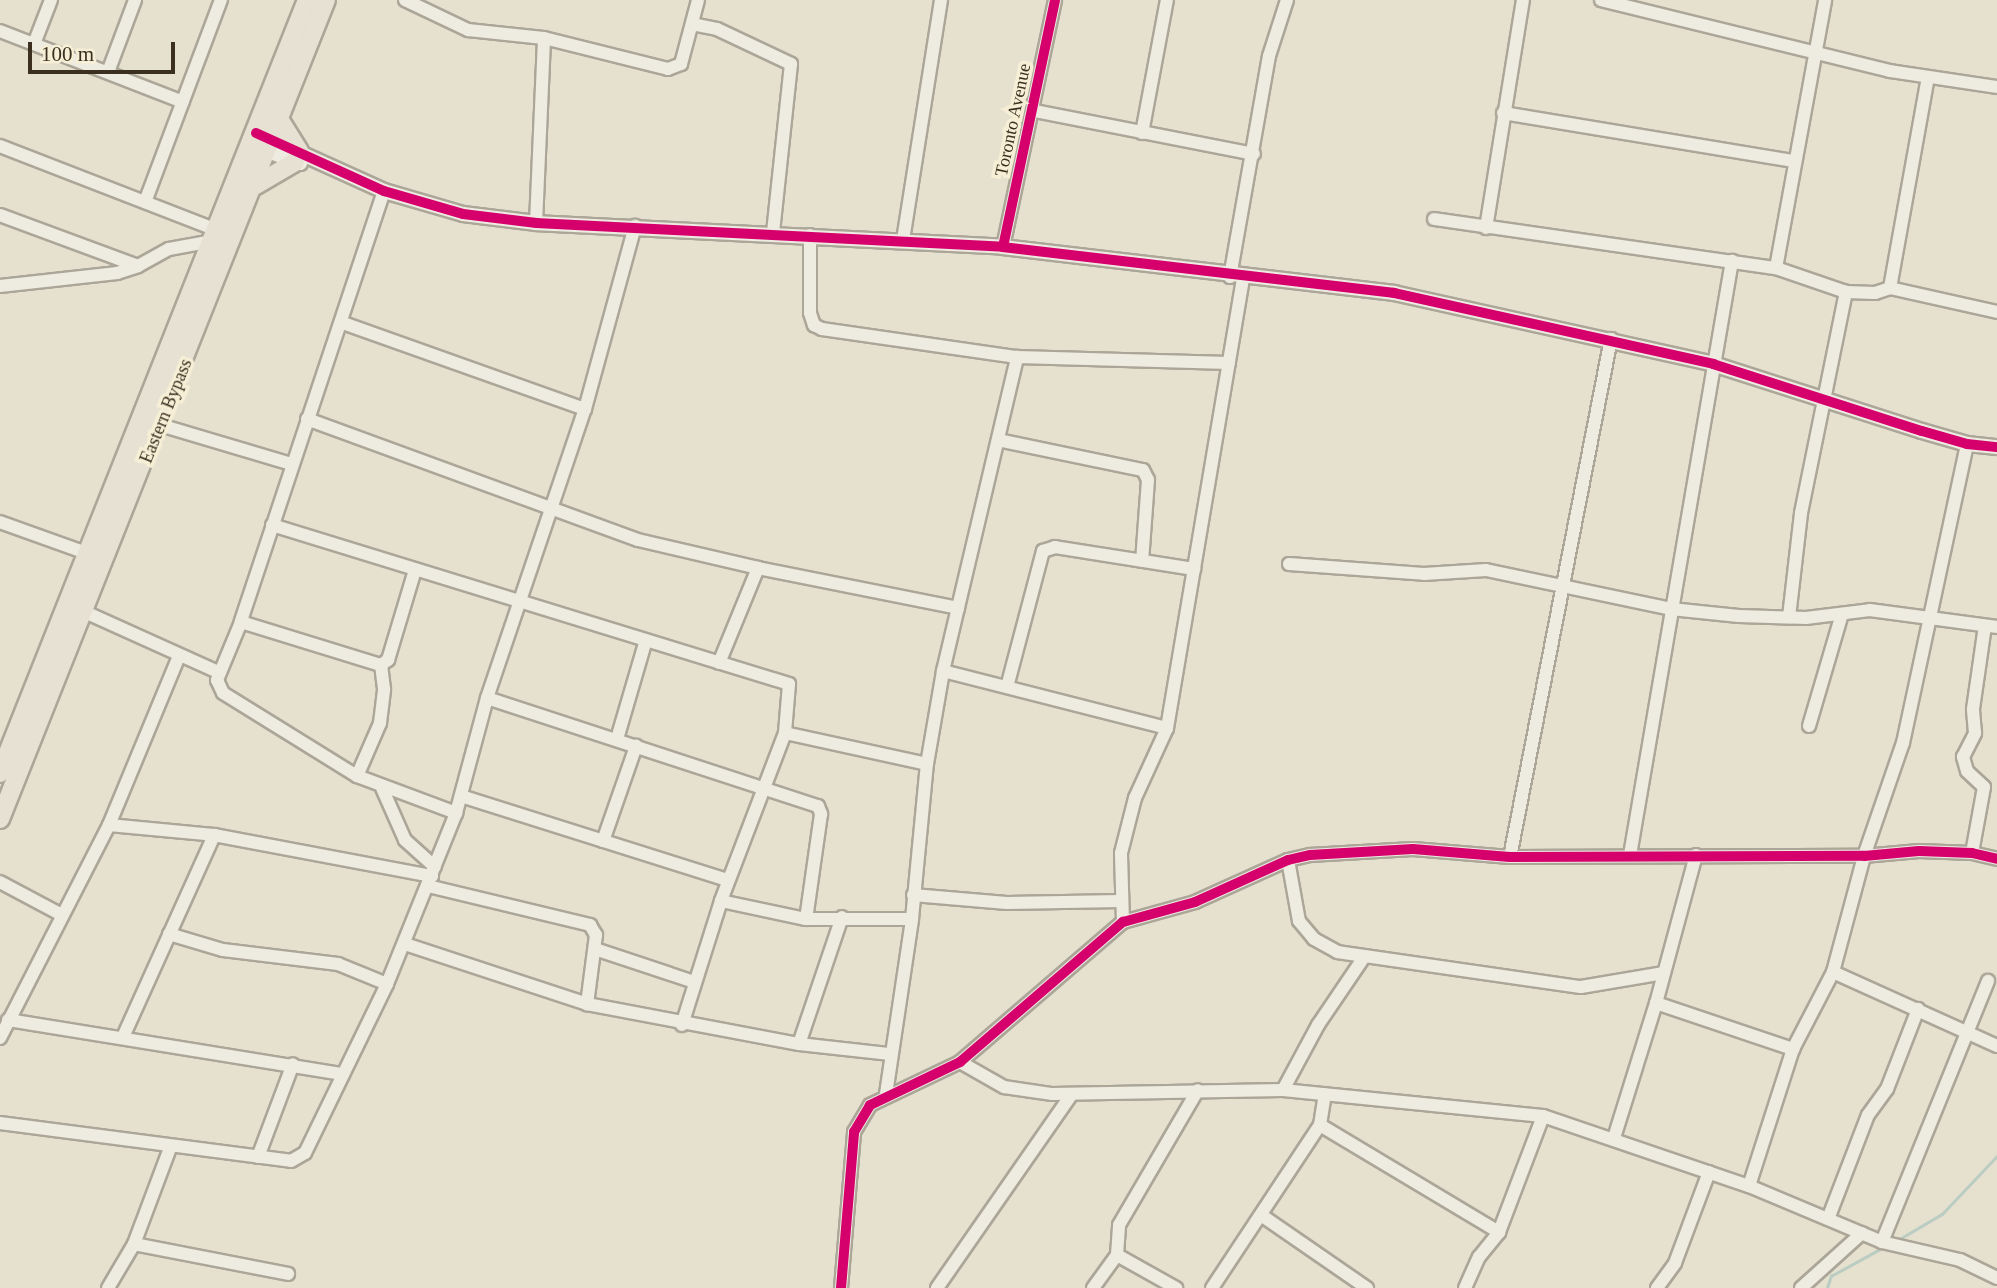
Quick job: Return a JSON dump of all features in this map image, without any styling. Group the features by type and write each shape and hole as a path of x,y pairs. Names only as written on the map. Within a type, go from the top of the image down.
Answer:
{"main road":[{"name":"Eastern Bypass","path":"0,819 256,185 262,142 307,0"},
{"name":"Eastern Bypass","path":"0,773 215,236 262,142 279,118 326,0"},
{"path":"256,185 297,156 279,118"}],"street":[{"path":"34,44 51,0"},
{"path":"108,72 135,0"},
{"path":"145,202 221,0"},
{"path":"405,0 468,30 544,38 668,69 681,64 698,0"},
{"path":"903,240 941,0"},
{"name":"Toronto Avenue","path":"1003,247 1035,111 1055,0"},
{"path":"1142,133 1167,0"},
{"path":"1123,922 1121,853 1128,817 1167,728 1229,363 1237,277 1269,56 1287,0"},
{"path":"1486,228 1523,0"},
{"path":"1601,0 1812,52 1928,77 1997,87"},
{"path":"1776,268 1812,52 1825,0"},
{"path":"692,24 717,29 791,64 772,233"},
{"path":"0,31 183,102"},
{"path":"536,223 544,38"},
{"path":"1891,288 1928,77"},
{"path":"1035,111 1254,154"},
{"path":"1503,113 1794,161"},
{"path":"262,142 384,191 463,214 536,223 772,233 1003,247 1237,277 1394,293 1611,339 1713,364 1822,396 1967,444 1997,447"},
{"path":"0,146 145,202 215,236"},
{"path":"384,191 343,323 307,419 241,622 218,672 223,693 357,776 382,789 456,813"},
{"path":"0,215 138,266"},
{"path":"1434,219 1776,268 1846,292 1875,293 1891,288 1997,312"},
{"path":"0,1124 170,1148 258,1157 301,1158 387,984 456,813 487,698 585,409 635,226"},
{"path":"810,235 810,313 814,325 1017,357 1229,363"},
{"path":"0,286 117,274 169,249 215,236"},
{"path":"1630,855 1732,261"},
{"path":"1789,617 1801,513 1822,396 1846,292"},
{"path":"343,323 585,409"},
{"path":"1510,857 1565,588 1611,339"},
{"path":"886,1094 912,919 927,764 943,671 1017,357"},
{"path":"307,419 550,510 650,543 758,568 958,608"},
{"path":"160,425 292,464"},
{"path":"998,440 1143,470 1148,480 1142,561"},
{"path":"1749,1186 1793,1049 1833,972 1864,856 1903,743 1932,618 1967,444"},
{"path":"0,522 89,554"},
{"path":"272,525 789,684 786,733 762,784 694,982 682,1025"},
{"path":"1007,687 1043,551 1055,547 1194,569"},
{"path":"1289,564 1424,574 1486,570 1671,609 1789,617 1870,610 1991,627 1973,709 1975,733 1963,757 1967,771 1984,788 1972,853"},
{"path":"719,663 758,568"},
{"path":"381,666 388,660 415,570"},
{"path":"85,611 178,656 218,672"},
{"path":"1809,726 1842,614"},
{"path":"241,622 381,666"},
{"path":"617,739 646,639"},
{"path":"0,1038 109,825 178,656"},
{"path":"357,776 380,723 384,689 381,666"},
{"path":"943,671 1167,728"},
{"path":"487,698 762,784 821,810 806,919"},
{"path":"786,733 927,764"},
{"path":"603,841 636,746"},
{"path":"382,789 405,840 432,876"},
{"path":"461,796 728,880"},
{"path":"109,825 214,835 432,876 590,925 595,929 595,949 587,1004"},
{"path":"123,1037 214,835"},
{"path":"841,1288 854,1132 861,1116 886,1094 960,1062 1123,922 1195,902 1288,860 1310,855 1413,849 1510,857 1972,853 1997,859"},
{"path":"1614,1138 1656,1003 1696,855"},
{"path":"1288,860 1294,908 1306,930 1324,947 1364,957 1581,987 1664,973"},
{"path":"0,882 62,915"},
{"path":"913,895 1016,903 1121,901"},
{"path":"721,901 806,919 912,919"},
{"path":"799,1044 842,917"},
{"path":"169,934 223,950 338,964 387,984"},
{"path":"404,944 587,1004 682,1025 799,1044 890,1054"},
{"path":"595,949 694,982"},
{"path":"1283,1090 1318,1025 1364,957"},
{"path":"1833,972 1997,1046"},
{"path":"1887,1244 1988,981"},
{"path":"1656,1003 1793,1049"},
{"path":"1828,1219 1868,1115 1887,1089 1918,1009"},
{"path":"8,1020 343,1074"},
{"path":"960,1062 1004,1087 1071,1095 1283,1090 1543,1115 1749,1186 1887,1244 1960,1260 1997,1278"},
{"path":"258,1157 293,1065"},
{"path":"1093,1288 1117,1255 1119,1225 1198,1090"},
{"path":"1212,1288 1320,1125 1325,1094"},
{"path":"937,1288 1071,1095"},
{"path":"1465,1288 1479,1257 1499,1232 1543,1115"},
{"path":"1320,1125 1499,1232"},
{"path":"108,1288 134,1244 170,1148"},
{"path":"1657,1288 1675,1264 1709,1172"},
{"path":"1261,1215 1367,1288"},
{"path":"1801,1288 1861,1233"},
{"path":"134,1244 288,1274"},
{"path":"1117,1255 1176,1288"}],"waterway":[{"path":"1896,1241 1942,1214 1997,1156"},
{"path":"1827,1288 1831,1276 1884,1247"}],"cycle path":[{"path":"1003,247 1055,0"},
{"path":"256,133 384,191 463,214 536,223 1003,247 1394,293 1713,364 1922,431 1967,444 1997,447"},
{"path":"841,1288 854,1132 870,1105 960,1062 1123,922 1195,902 1288,860 1310,855 1413,849 1510,857 1864,856 1919,851 1972,853 1997,859"}]}
